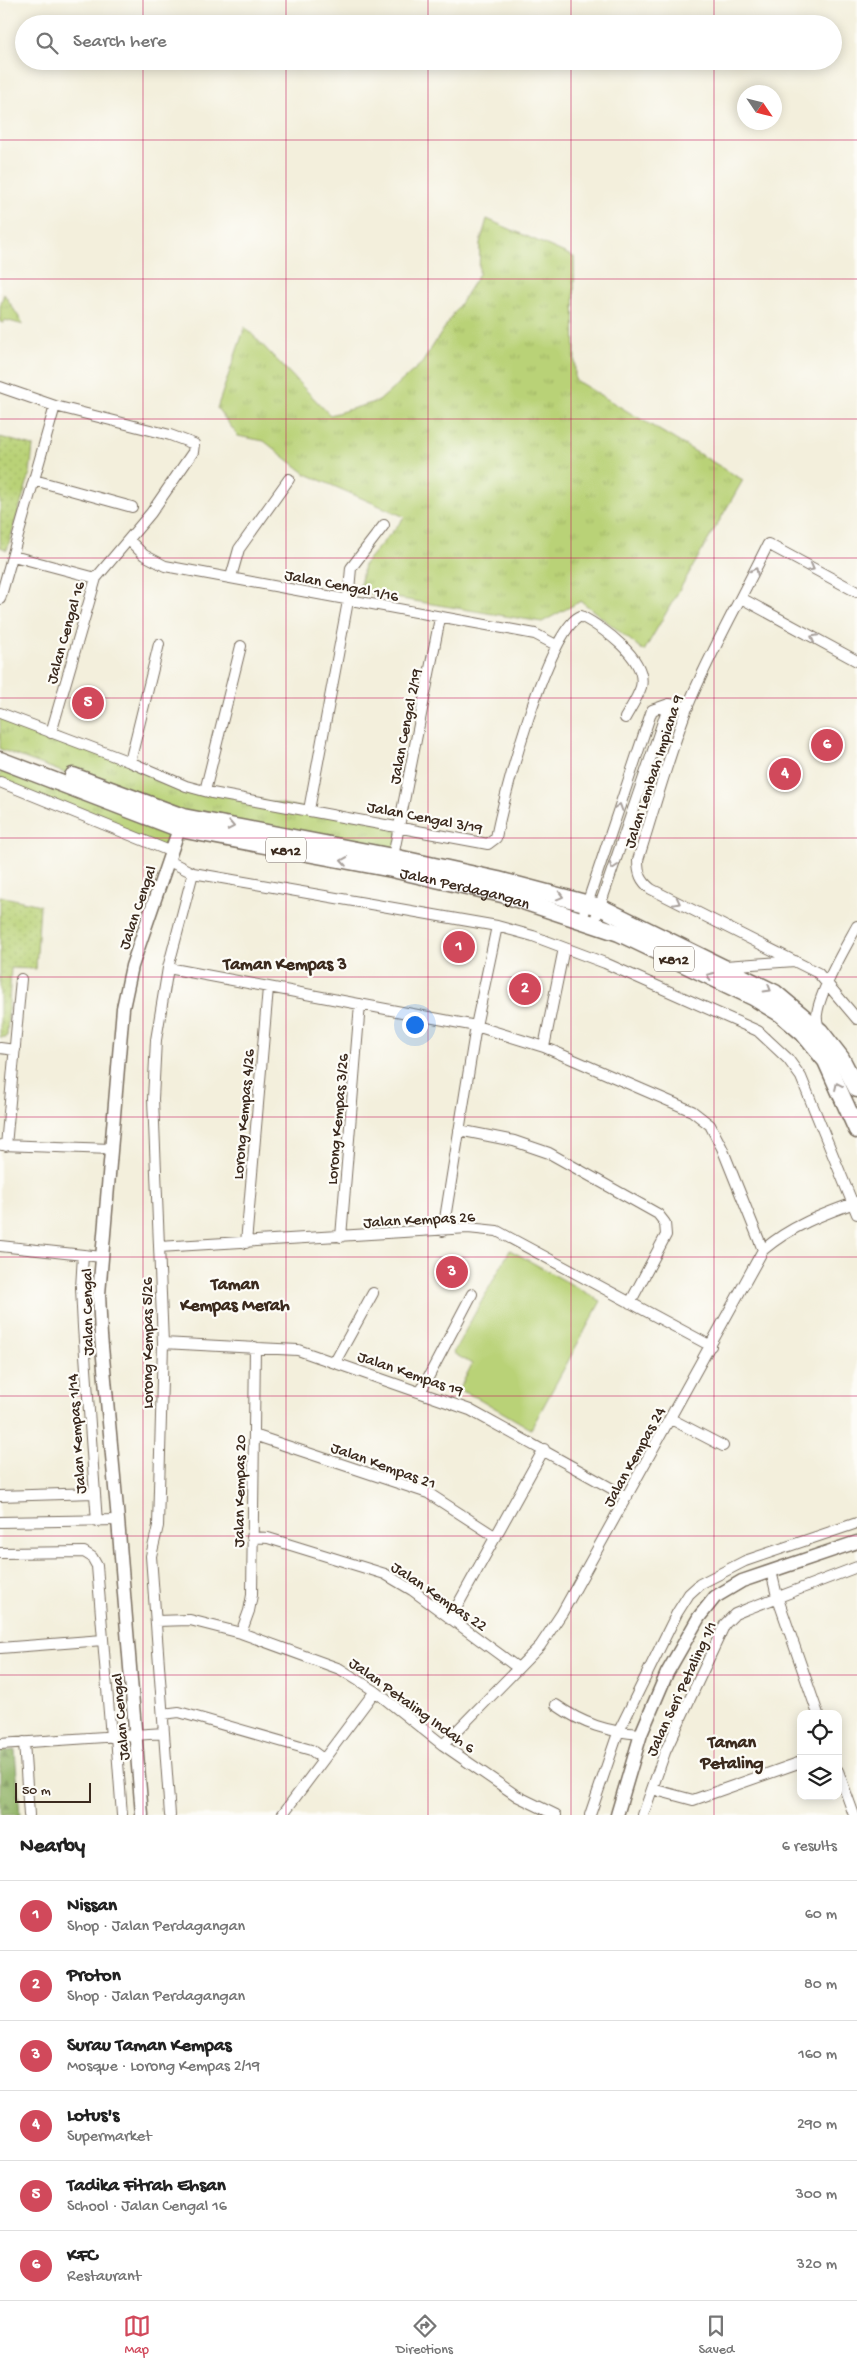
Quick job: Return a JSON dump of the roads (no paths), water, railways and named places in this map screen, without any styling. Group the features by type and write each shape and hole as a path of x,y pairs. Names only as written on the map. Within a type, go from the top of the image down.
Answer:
{"main road":[{"name":"Jalan Perdagangan","path":"0,749 182,823"},
{"name":"Jalan Perdagangan","path":"0,760 182,823 392,863 498,880 593,905 724,966 775,993 820,1031 841,1058 857,1089"},
{"name":"Jalan Perdagangan","path":"392,863 588,921 768,1005 803,1033 826,1061 857,1130"}],"street":[{"path":"0,387 55,406 0,599"},
{"name":"Jalan Cengal 16","path":"51,733 96,578 129,540 193,452 194,444 189,440 55,406"},
{"path":"231,577 239,549 290,479"},
{"path":"34,480 132,507"},
{"path":"309,810 348,602 351,568 384,525"},
{"name":"Jalan Cengal 1/16","path":"129,540 144,555 165,566 231,577 348,602 535,634 556,645"},
{"name":"Jalan Lembah Impiana 9","path":"796,961 652,889 643,882 639,874 638,860 668,761 688,707 708,662 768,544 857,592"},
{"path":"13,556 96,578"},
{"path":"741,598 857,661"},
{"name":"Jalan Cengal 3/19","path":"0,713 130,762 186,786 488,844 494,841 516,754 556,645 573,619 581,616 609,632 623,645 640,674 642,686 624,718"},
{"name":"Jalan Cengal 2/19","path":"392,863 440,618"},
{"path":"130,762 159,644"},
{"path":"205,791 240,646"},
{"path":"669,704 688,707"},
{"name":"Jalan Lembah Impiana 9","path":"593,905 669,704"},
{"name":"Jalan Lembah Impiana 9","path":"588,921 652,710 669,704"},
{"path":"0,782 171,856 193,873 497,926 605,963 758,1031 778,1048 801,1077 855,1203 857,1214"},
{"name":"Jalan Cengal","path":"142,1815 137,1736 101,1336 99,1294 118,1038 124,1000 132,966 182,823"},
{"name":"Lorong Kempas 5/26","path":"170,1815 151,1556 158,1526 163,1343 153,1099 156,1040 168,968 193,873"},
{"path":"443,1231 476,1026 497,926"},
{"path":"820,1031 816,1016 836,965 857,926"},
{"path":"544,1046 564,948"},
{"path":"724,966 796,961 818,973 857,1019"},
{"path":"818,973 836,965"},
{"path":"168,968 476,1026 544,1046 692,1111 710,1125 722,1148 764,1250"},
{"path":"21,979 15,1050 3,1146 111,1149"},
{"name":"Lorong Kempas 4/26","path":"246,1243 268,988"},
{"name":"Lorong Kempas 3/26","path":"341,1237 360,1004"},
{"path":"0,1048 15,1050"},
{"path":"459,1130 514,1141 549,1153 658,1214 665,1223 666,1235 630,1303"},
{"name":"Jalan Kempas 24","path":"443,1745 540,1646 562,1613 764,1250 778,1237 809,1220 855,1203"},
{"name":"Jalan Kempas 26","path":"159,1247 468,1228 497,1232 711,1346"},
{"path":"0,1246 102,1257"},
{"name":"Jalan Kempas 1/14","path":"83,1255 81,1288 83,1327 97,1522"},
{"path":"335,1362 373,1292"},
{"path":"421,1391 472,1294"},
{"name":"Jalan Kempas 19","path":"163,1343 298,1350 335,1362 470,1410 544,1449 627,1497"},
{"name":"Jalan Kempas 20","path":"241,1633 249,1611 252,1594 256,1347"},
{"path":"671,1419 723,1446"},
{"name":"Jalan Kempas 21","path":"254,1436 428,1493 496,1537"},
{"path":"450,1619 544,1449"},
{"path":"0,1496 94,1493"},
{"path":"0,1522 97,1522 118,1520"},
{"path":"590,1815 618,1732 677,1613 689,1594 700,1584 745,1561 857,1523"},
{"name":"Jalan Kempas 22","path":"252,1537 268,1538 385,1574 412,1590 518,1668"},
{"path":"617,1815 641,1734 668,1673 699,1617 715,1598 729,1587 857,1542"},
{"path":"0,1552 84,1552 92,1557 98,1566 103,1640 122,1815"},
{"name":"Jalan Seri Petaling 1/1","path":"643,1815 665,1752 725,1624 735,1614 777,1596 857,1567"},
{"path":"771,1571 777,1596 817,1710"},
{"name":"Jalan Petaling Indah 6","path":"156,1621 190,1620 241,1633 340,1669 375,1691 443,1745 517,1796 556,1815"},
{"path":"0,1648 103,1640"},
{"path":"282,1815 375,1691"},
{"path":"556,1705 581,1721 618,1732 641,1734"},
{"path":"163,1714 178,1712 311,1750 323,1758"},
{"path":"0,1744 164,1733"},
{"path":"24,1742 29,1815"},
{"path":"652,1789 693,1800 797,1763"},
{"path":"842,1782 854,1815"}],"place":[{"name":"Tadika Fitrah Ehsan","path":"88,703"},
{"name":"KFC","path":"827,745"},
{"name":"Lotus's","path":"785,774"},
{"name":"Nissan","path":"459,947"},
{"name":"Proton","path":"525,989"},
{"name":"Surau Taman Kempas","path":"452,1272"}],"district":[{"name":"Taman Kempas 3","path":"285,963"},
{"name":"Taman Kempas Merah","path":"235,1294"},
{"name":"Taman Petaling","path":"732,1751"}]}
